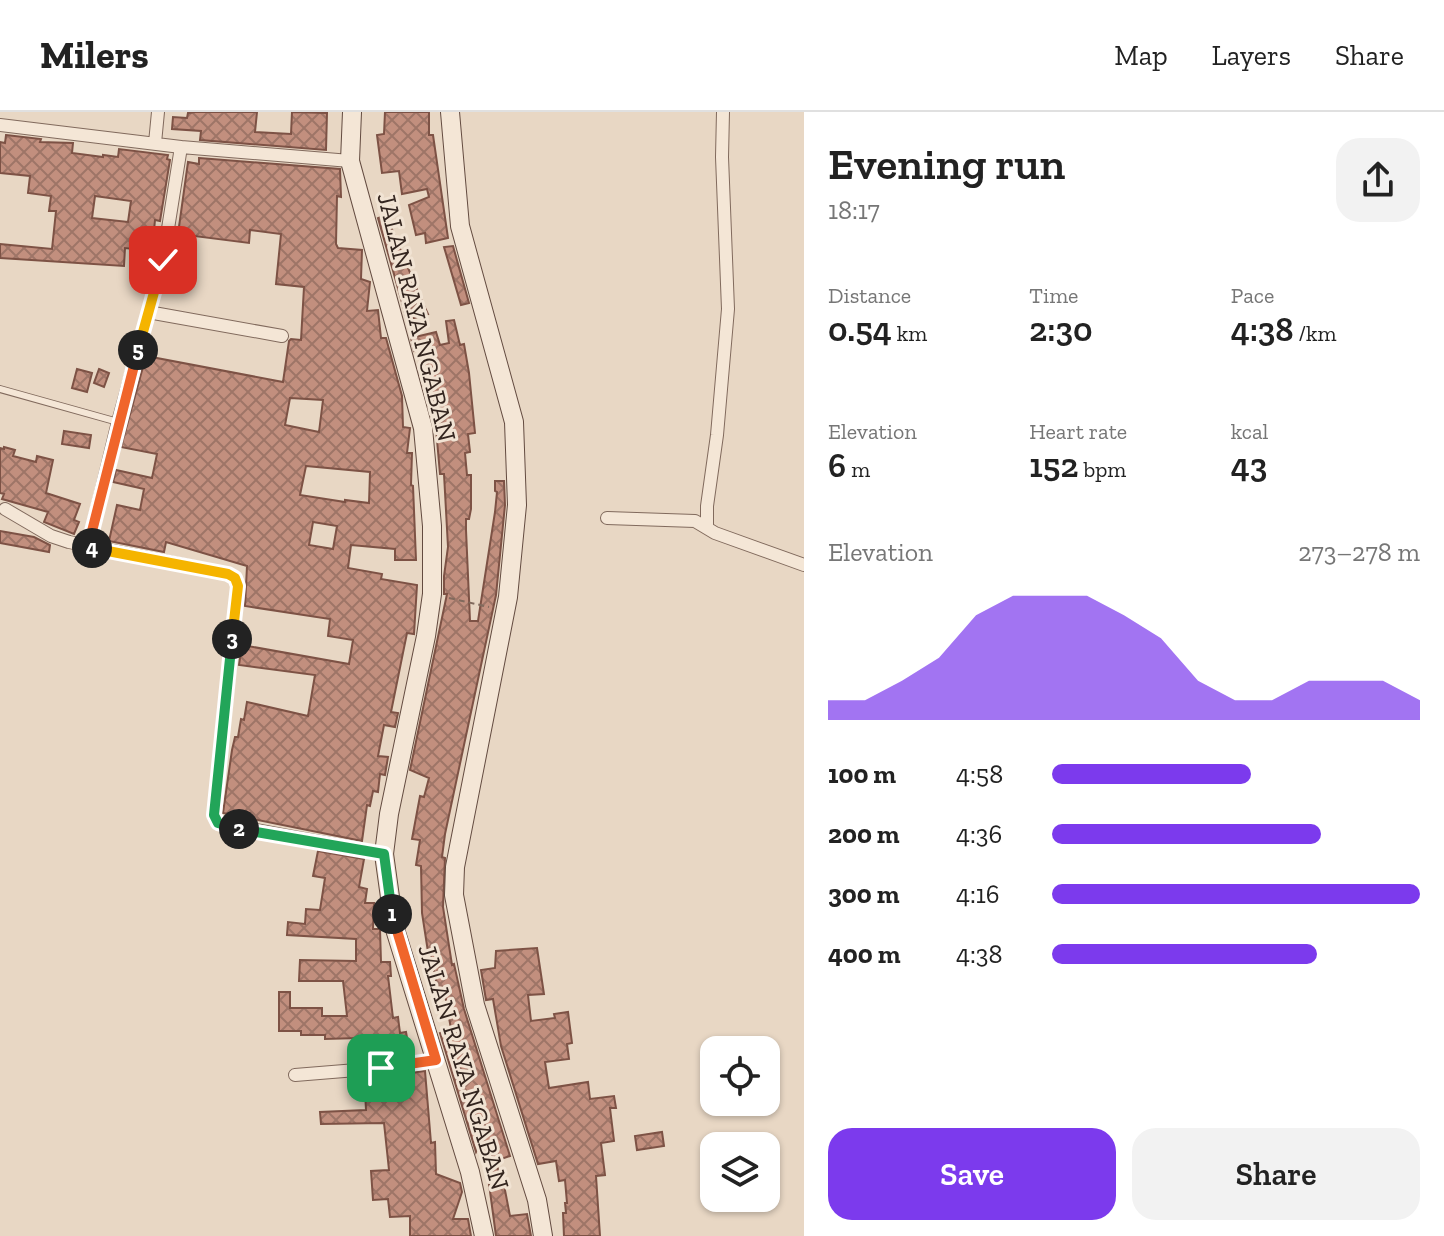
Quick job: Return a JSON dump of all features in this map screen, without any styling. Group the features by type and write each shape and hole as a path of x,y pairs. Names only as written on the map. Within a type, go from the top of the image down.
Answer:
{"street":[{"path":"155,143 158,112"},
{"name":"JALAN RAYA NGABAN","path":"352,112 350,161 423,428 432,526 432,594 426,636 389,814 384,854 394,926 470,1172 484,1236"},
{"path":"450,112 460,226 514,422 517,505 508,597 455,867 454,895 475,1005 537,1200 543,1236"},
{"path":"707,528 728,309 723,112"},
{"path":"0,125 181,147 350,161"},
{"path":"88,547 118,422 163,260 181,147"},
{"path":"148,312 282,336"},
{"path":"5,509 51,536 88,547 228,574 235,578 238,586 214,815 218,823 384,854"},
{"path":"607,518 688,520 804,565"},
{"path":"295,1075 436,1060"}],"lane":[{"path":"0,389 118,422"}],"path":[{"path":"452,598 490,607"}],"building":[{"path":"257,112 255,132 291,134 292,112 327,113 326,150 200,140 201,131 172,129 173,117 187,118 188,113"},
{"path":"385,112 429,112 429,135 433,135 448,238 426,243 425,233 416,235 409,205 429,197 427,189 402,194 399,171 382,173 377,135 384,134"},
{"path":"6,135 41,139 40,142 73,143 72,153 103,157 118,157 119,149 168,155 167,159 170,160 160,221 155,220 152,251 125,248 124,266 0,258 0,244 52,249 56,211 49,211 51,196 28,193 30,176 0,173 0,142 5,143","holes":["95,196 131,201 128,222 92,218"]},
{"path":"199,158 340,169 341,197 337,196 336,244 338,248 362,250 361,279 370,282 367,311 378,310 381,338 386,338 402,396 403,427 410,428 407,453 412,453 416,560 395,560 395,549 351,545 348,568 382,574 381,579 417,585 414,634 407,633 391,712 398,713 395,727 384,725 378,756 388,757 385,775 380,774 378,792 373,791 370,806 367,805 362,841 223,813 232,750 241,719 244,720 247,702 308,716 315,675 239,665 242,645 349,664 353,640 328,636 330,619 245,606 247,566 166,542 164,552 109,541 117,505 140,510 144,489 113,482 116,470 152,478 157,454 121,447 146,356 283,382 289,341 301,340 304,287 276,284 281,234 250,230 249,243 178,234 188,162 199,164","holes":["290,398 323,400 319,432 285,425","306,466 370,472 369,503 300,495","313,522 337,526 333,549 309,545"]},
{"path":"386,215 428,314 407,320 378,218"},
{"path":"453,246 469,303 461,305 444,247"},
{"path":"454,320 460,345 464,344 475,433 468,434 470,452 465,453 467,475 471,475 471,509 469,519 466,519 470,621 478,621 495,512 495,481 504,481 505,505 496,595 445,834 443,907 452,965 510,1156 495,1161 510,1216 527,1214 531,1236 496,1236 485,1154 481,1155 479,1146 476,1152 440,1033 451,1029 444,989 438,990 428,952 422,913 421,866 416,865 420,840 412,839 420,796 424,797 429,778 410,770 447,594 444,594 444,576 448,547 444,474 440,474 433,394 429,380 426,381 419,350 414,351 411,338 436,332 440,345 449,343 446,321"},
{"path":"77,369 92,373 87,392 72,388"},
{"path":"99,369 109,373 104,387 94,383"},
{"path":"64,431 91,435 89,448 62,444"},
{"path":"0,448 15,450 13,456 36,462 37,456 53,460 46,493 80,504 74,520 79,522 74,534 44,522 48,512 2,499"},
{"path":"0,531 34,537 50,545 49,552 0,543"},
{"path":"318,851 364,859 359,887 367,889 365,903 374,903 373,929 380,929 381,962 390,962 391,976 388,976 393,1018 398,1017 400,1033 406,1032 410,1055 362,1060 359,1038 325,1039 325,1035 279,1031 279,992 290,992 290,1008 322,1008 322,1016 347,1016 343,981 299,981 300,960 356,961 356,939 287,935 288,922 305,924 306,909 320,910 325,878 313,876"},
{"path":"537,948 544,994 528,995 531,1021 555,1018 554,1014 568,1012 572,1043 567,1044 569,1059 545,1062 549,1088 588,1082 590,1099 614,1096 616,1108 610,1108 614,1141 601,1143 605,1175 596,1176 600,1236 564,1236 563,1213 566,1213 567,1203 565,1180 559,1181 556,1161 538,1164 501,1046 493,999 486,1000 481,970 495,968 496,951"},
{"path":"425,1071 431,1143 435,1142 436,1174 460,1183 462,1192 453,1219 468,1219 471,1236 410,1236 410,1216 390,1217 388,1199 373,1200 371,1171 389,1170 384,1123 321,1124 320,1112 366,1110 365,1091 379,1090 378,1077"},
{"path":"662,1132 664,1146 637,1150 635,1136"}],"route":[{"path":"163,260 118,422 88,547 228,574 235,578 238,586 214,815 218,823 232,828 384,854 394,926 436,1060 381,1068"}]}
